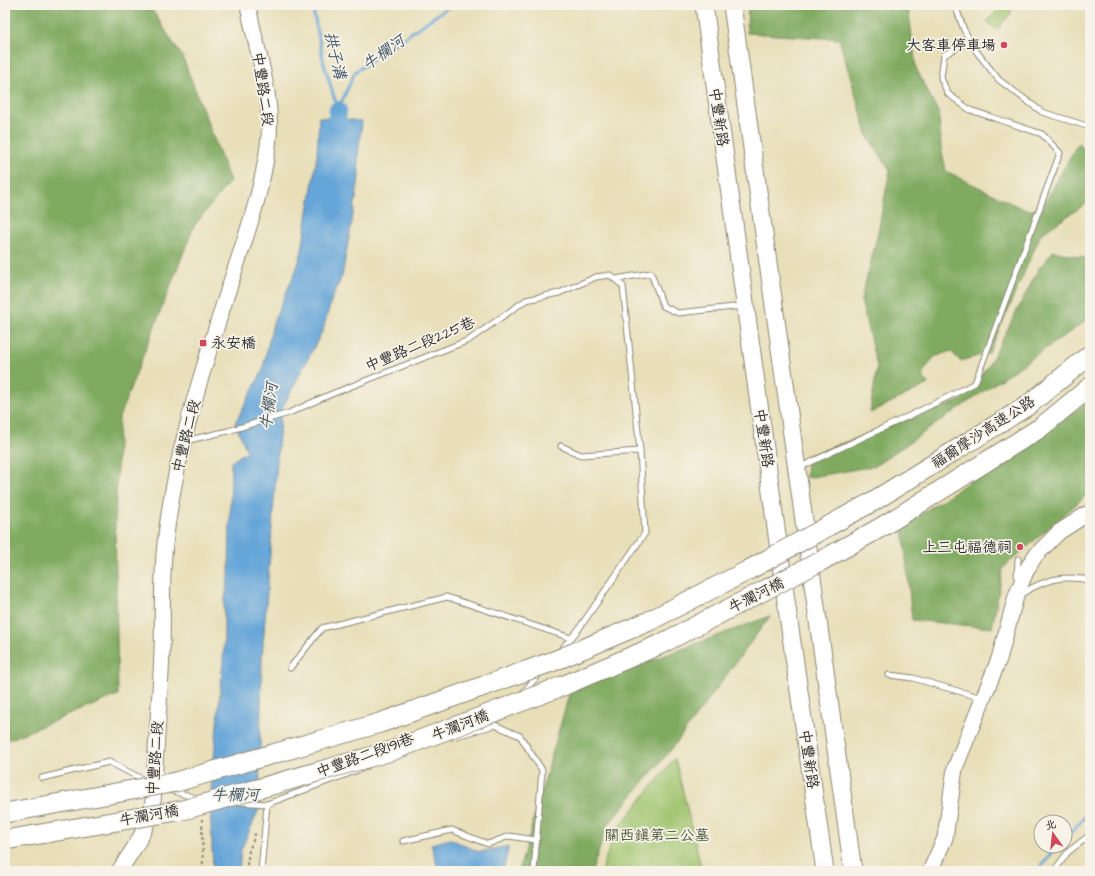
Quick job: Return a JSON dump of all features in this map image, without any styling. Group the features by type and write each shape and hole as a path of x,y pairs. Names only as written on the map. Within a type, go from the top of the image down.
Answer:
{"highway":[{"name":"福爾摩沙高速公路","path":"872,502 1027,406 1090,355"},
{"name":"福爾摩沙高速公路","path":"884,525 1040,428 1090,386"},
{"name":"牛瀾河橋","path":"5,813 176,782 380,723 554,661 647,622 745,572 872,502"},
{"name":"牛瀾河橋","path":"5,840 182,810 391,751 565,685 661,644 814,565 884,525"}],"main road":[{"name":"中豐新路","path":"704,5 745,306 826,871"},
{"name":"中豐新路","path":"732,5 797,470 806,550 853,871"},
{"path":"781,561 806,550"}],"street":[{"name":"中豐路二段","path":"119,871 135,848 151,812 162,653 164,545 182,442 207,356 262,181 268,146 270,126 269,107 248,5"},
{"path":"930,871 945,838 955,768 999,660 1016,596 1027,569 1035,556 1059,532 1090,512"}],"lane":[{"path":"955,5 964,30 970,41 999,80 1042,112 1090,127"},
{"path":"797,470 863,437 937,403 975,383 1060,153 1042,134 970,110 948,94 941,78 944,54 970,41"},
{"name":"中豐路二段225巷","path":"182,442 228,431 289,413 329,395 469,340 483,332 493,323 526,300 559,293 596,277 610,275 616,279 651,273 663,306 678,313 745,306"},
{"path":"505,714 571,638 646,533 640,451 622,286 616,279"},
{"path":"561,446 581,455 640,451"},
{"path":"1016,596 1018,559"},
{"path":"1016,596 1039,584 1056,578 1071,576 1090,580"},
{"path":"290,668 322,628 447,597 571,638"},
{"path":"889,675 914,678 983,698"},
{"path":"449,738 494,725 500,719"},
{"path":"494,725 520,736 542,770 534,871"},
{"path":"42,778 109,762 153,784 203,800 267,804 261,871"},
{"name":"中豐路二段191巷","path":"267,804 375,764"},
{"path":"403,841 452,830 488,844 509,836 536,840"},
{"path":"1054,871 1068,852 1090,835"}],"path":[{"path":"202,871 203,800"},
{"path":"246,871 249,851 257,831"}],"green space":[{"path":"5,5 149,5 183,58 230,181 194,226 119,417 115,523 118,695 5,741"},
{"path":"748,5 908,5 916,68 939,114 941,147 946,171 1023,209 1040,211 1078,143 1090,155 1090,201 1041,234 989,353 960,361 951,351 934,357 922,374 928,384 870,413 877,367 861,300 877,237 890,170 868,137 839,39 747,33"},
{"path":"1002,5 1010,5 1011,13 997,30 987,22"},
{"path":"1053,251 1090,259 1090,304 1087,320 875,466 806,478 807,456 962,400 989,365 1039,268"},
{"path":"1090,401 1090,492 1003,568 992,628 912,620 903,526"},
{"path":"770,616 674,746 607,826 592,871 519,871 570,691"},
{"name":"關西鎮第二公墓","path":"675,758 702,871 601,871 616,831"}],"water":[{"name":"牛欄河","path":"319,117 362,121 358,157 359,177 342,276 331,301 323,330 281,410 262,658 259,809 241,850 239,871 213,871 210,801 224,649 224,605 229,574 231,462 247,451 235,423 262,372 273,323 297,268 302,250 317,155"},
{"path":"451,839 479,852 509,846 503,871 436,871 438,868 431,844"}],"waterway":[{"name":"拱子溝","path":"312,5 324,64 338,110"},
{"name":"牛欄河","path":"338,110 355,72 451,5"},
{"name":"牛欄河","path":"335,143 338,110"},
{"path":"1073,830 1090,811"},
{"path":"1037,871 1051,854"}],"place":[{"name":"大客車停車場","path":"1004,45"},
{"name":"永安橋","path":"203,343"},
{"name":"上三屯福德祠","path":"1020,547"}]}
